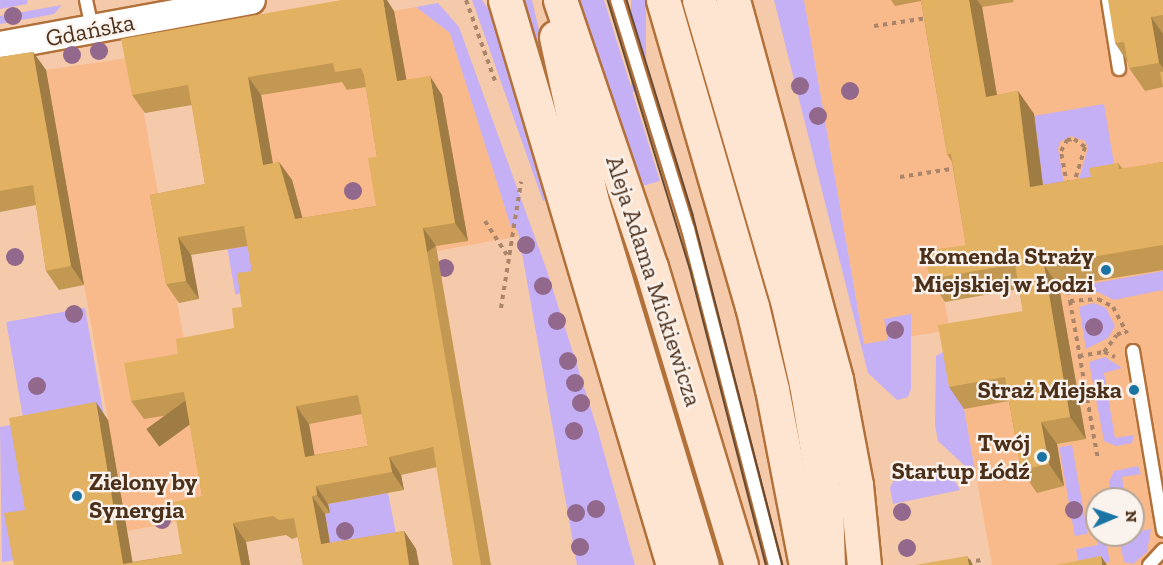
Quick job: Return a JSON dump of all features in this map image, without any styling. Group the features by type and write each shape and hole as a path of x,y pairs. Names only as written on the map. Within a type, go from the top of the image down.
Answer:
{"main road":[{"path":"505,0 674,565"},
{"path":"551,0 561,69 591,198 702,565"},
{"name":"Aleja Adama Mickiewicza","path":"560,0 651,267 741,565"},
{"path":"663,0 752,306 772,389 806,565"},
{"path":"699,0 787,300 806,384 826,503 828,565"},
{"path":"733,0 836,379 856,485 864,565"}],"street":[{"name":"Gdańska","path":"0,46 251,0"}],"lane":[{"path":"86,0 92,29"},
{"path":"617,0 688,229 775,565"},
{"path":"1107,0 1119,69"},
{"path":"1133,351 1163,531"},
{"path":"1149,565 1163,550"}],"path":[{"path":"874,26 931,18 933,29"},
{"path":"1074,139 1081,141 1085,153 1069,194 1061,151 1067,140 1074,139"},
{"path":"900,177 959,167 955,156"},
{"path":"501,308 507,255 521,182"},
{"path":"485,221 507,255"},
{"path":"1065,279 1098,460"},
{"path":"1070,301 1098,298 1113,307 1126,330 1133,351 1121,359 1104,352 1079,356"},
{"path":"1104,352 1117,335 1126,330"},
{"path":"963,562 982,560"}],"shaded area":[{"path":"0,0 27,0 27,4 0,9"},
{"path":"472,0 482,0 491,13 513,76 546,200 543,201"},
{"path":"520,0 532,0 552,86 549,88"},
{"path":"578,0 604,0 660,181 642,186"},
{"path":"631,0 646,0 646,92 631,92"},
{"path":"774,0 804,0 864,344 888,340 884,319 911,314 911,389 908,397 897,400 868,373"},
{"path":"804,0 1163,0 1163,565 992,565 953,347 1038,334 1026,260 939,274 950,330 864,344"},
{"path":"438,3 459,27 546,268 598,431 635,565 577,565 519,236 515,226 511,227 450,33 416,7"},
{"path":"62,5 54,14 0,24 0,16"},
{"path":"416,7 450,33 511,226 515,226 519,236 437,251 473,460 386,478 388,493 303,509 222,42"},
{"name":"Zielony by Synergia","path":"134,57 215,515 127,531 133,565 45,565 108,420 46,70"},
{"path":"1104,104 1118,188 1073,199 1088,148 1085,141 1071,136 1060,142 1058,149 1068,206 1046,210 1034,116"},
{"path":"257,244 265,289 235,295 227,249"},
{"path":"1163,271 1163,293 1162,290 1114,300 1098,292 1079,294 1079,286"},
{"path":"1094,303 1106,308 1115,326 1108,338 1086,349 1079,307"},
{"path":"85,308 105,419 26,433 6,322"},
{"path":"953,347 976,476 938,441 935,425 936,356"},
{"path":"1105,357 1122,368 1104,373 1115,438 1134,435 1132,443 1116,446 1104,441 1089,362"},
{"path":"20,423 38,528 22,559 2,562 0,427"},
{"path":"1072,445 1085,519 1085,534 1075,536 1059,447"},
{"path":"924,466 940,468 951,474 960,490 893,504 890,488 895,478"},
{"path":"1138,466 1141,474 1122,477 1123,487 1110,487 1109,482 1114,471"},
{"path":"388,493 399,549 333,560 325,514 330,513 328,504"},
{"path":"1151,529 1147,552 1133,564 1124,562 1121,547 1145,547 1145,530"},
{"path":"1107,547 1110,562 1079,565 1076,549"}],"building":[{"path":"341,0 383,0 397,81 430,76 455,223 423,228 481,565 453,565 433,447 389,457 392,472 316,486 317,495 312,496 321,544 404,531 409,565 303,565 294,518 279,520 273,516 233,523 241,565 14,565 4,513 25,510 9,418 96,402 123,564 182,554 173,502 202,496 184,392 131,401 124,363 178,354 176,339 234,328 232,308 242,307 237,273 252,271 244,226 178,237 186,281 166,284 150,195 205,184 188,85 132,95 121,39","holes":["333,63 335,72 361,68 364,75 377,157 368,158 376,206 295,219 279,162 263,165 248,77","358,395 368,446 305,457 296,406"]},
{"path":"921,0 969,0 986,97 1018,91 1030,187 1091,177 1089,168 1118,163 1119,169 1163,162 1163,245 1044,265 1070,417 1041,422 1049,464 1021,470 1005,377 949,387 938,325 1023,311 1015,264 930,279 924,251 966,245 951,154 947,154"},
{"path":"1108,0 1163,0 1163,15 1151,17 1159,63 1129,68 1124,42 1115,43"},
{"path":"33,52 71,266 46,271 33,185 0,191 0,57"},
{"path":"967,556 969,565 915,565"},
{"path":"1101,556 1102,565 1056,565"}],"tram line":[{"path":"608,0 690,268 766,565"},
{"path":"627,0 693,215 783,565"}],"place":[{"name":"Komenda Straży Miejskiej w Łodzi","path":"1106,270"},
{"name":"Straż Miejska","path":"1134,390"},
{"name":"Twój Startup Łódź","path":"1042,457"},
{"name":"Zielony by Synergia","path":"77,496"}]}
